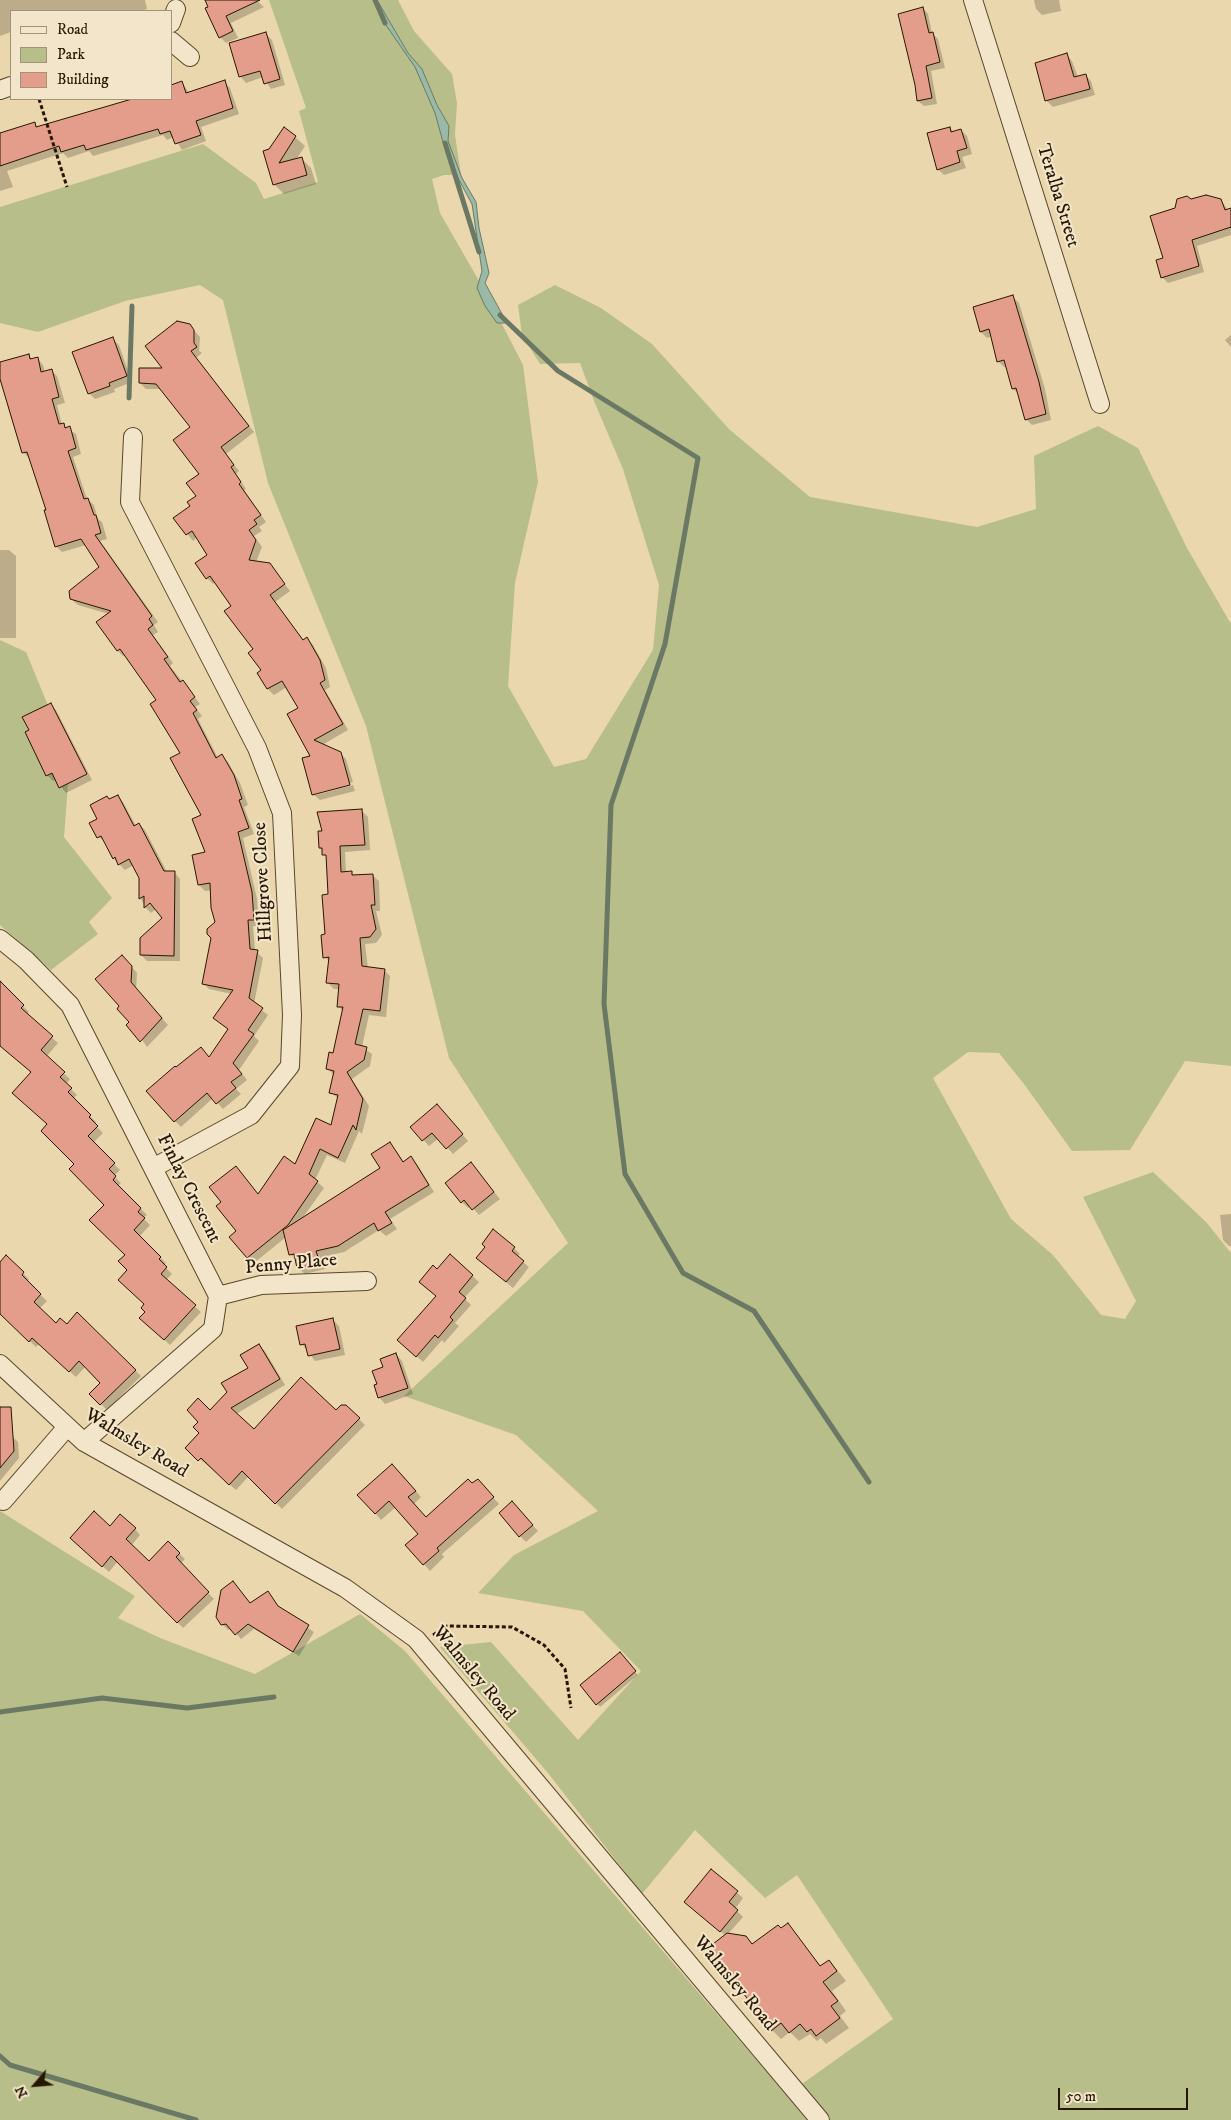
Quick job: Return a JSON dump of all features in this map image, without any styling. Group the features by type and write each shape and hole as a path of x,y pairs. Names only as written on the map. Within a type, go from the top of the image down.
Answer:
{"street":[{"name":"Teralba Street","path":"973,0 1100,404"},
{"path":"172,42 190,58"},
{"name":"Hillgrove Close","path":"133,436 130,502 257,748 282,813 292,1014 290,1066 252,1115 153,1168"},
{"name":"Finlay Crescent","path":"0,939 26,960 70,1005 218,1296"},
{"name":"Penny Place","path":"218,1296 261,1285 367,1281"},
{"path":"84,1442 213,1329 218,1296"},
{"name":"Walmsley Road","path":"0,1364 84,1442 345,1588 419,1642 820,2120"},
{"path":"3,1501 67,1426"}],"path":[{"path":"39,100 67,187"},
{"path":"419,1642 447,1626 512,1627 544,1645 565,1669 571,1708"}],"green space":[{"path":"269,0 398,0 414,31 452,74 457,103 455,135 461,175 444,175 432,179 440,213 486,293 523,365 538,482 515,583 508,686 554,767 586,759 653,650 659,585 623,469 580,363 540,364 522,335 518,305 555,285 601,308 652,344 729,429 810,497 977,527 1036,509 1034,456 1098,426 1138,448 1187,548 1231,624 1231,1066 1185,1061 1130,1150 1072,1151 1024,1084 999,1053 968,1052 933,1078 1011,1219 1053,1255 1101,1315 1125,1319 1136,1301 1083,1197 1153,1172 1206,1222 1231,1253 1231,2120 828,2120 799,2086 893,2019 797,1875 765,1898 695,1830 642,1894 548,1773 440,1647 491,1642 578,1740 641,1671 583,1611 478,1593 514,1555 598,1511 516,1435 404,1396 568,1243 449,1058 366,726 268,483 223,300 200,285 125,301 38,332 0,323 0,207 203,144 256,183 264,199 318,182 299,111 306,108"},
{"path":"0,640 26,652 70,759 64,837 112,898 89,922 98,934 51,970 0,925"},
{"path":"0,1511 135,1596 118,1618 160,1638 255,1674 360,1614 405,1651 808,2120 0,2120"}],"shaded area":[{"path":"375,0 377,0 408,53 422,69 437,105 449,126 448,141 462,178 476,202 479,228 489,273 485,283 507,323 497,323 485,306 477,288 482,271 472,204 459,180 443,142 435,113 415,67 381,18"}],"building":[{"path":"205,0 260,0 226,16 233,31 219,38 205,8 208,7"},
{"path":"923,7 929,33 933,32 940,62 926,66 932,98 917,101 898,14"},
{"path":"266,32 280,79 264,84 260,71 239,77 229,43"},
{"path":"1067,53 1074,77 1086,74 1090,89 1045,101 1035,63"},
{"path":"225,80 233,108 196,121 201,135 175,144 170,131 160,134 158,129 86,150 84,145 61,152 59,146 0,166 0,133 35,122 36,127 129,100 172,100 172,85 182,81 186,93"},
{"path":"284,127 296,136 279,163 302,157 307,175 273,185 263,151 269,149"},
{"path":"950,127 951,132 961,129 967,148 957,151 960,162 937,170 927,133"},
{"path":"1206,195 1221,199 1225,210 1231,208 1231,227 1192,240 1199,266 1161,278 1156,260 1163,258 1150,216 1175,208 1177,199 1187,196 1191,199"},
{"path":"1013,295 1039,382 1046,414 1025,420 1016,388 1012,389 1004,360 997,362 989,329 980,332 973,307"},
{"path":"177,321 190,324 194,330 194,343 197,347 191,351 249,426 221,447 234,465 231,467 241,482 239,484 261,515 254,520 257,524 249,530 256,540 249,560 270,563 285,584 270,595 303,640 307,637 320,660 325,680 320,683 343,724 314,740 341,752 350,785 312,795 302,758 310,756 287,714 298,708 282,681 267,689 257,673 261,670 248,653 253,649 224,611 231,606 210,576 206,579 195,563 207,555 192,531 186,535 173,518 190,506 187,502 196,496 186,483 199,474 173,440 190,427 156,384 139,383 139,368 162,368 145,346"},
{"path":"113,337 127,376 109,383 110,386 88,394 72,352"},
{"path":"29,354 30,359 38,357 41,372 52,369 59,397 52,399 59,424 64,423 65,428 70,426 76,448 68,451 84,499 88,498 94,515 96,515 101,533 95,535 152,616 149,619 153,625 148,629 168,657 164,659 180,682 183,680 195,697 190,701 197,710 193,713 216,758 222,754 234,775 242,799 239,800 249,828 238,832 252,892 254,920 248,920 250,949 258,950 249,998 263,1008 248,1030 254,1034 233,1063 242,1074 231,1082 236,1088 216,1104 207,1093 174,1122 146,1091 201,1047 209,1057 228,1029 213,1018 233,990 202,984 211,938 207,934 207,929 215,922 211,908 210,883 198,885 192,855 205,852 192,819 201,815 170,758 180,753 150,704 156,700 120,649 117,651 96,622 111,611 70,599 69,591 99,567 81,539 55,547 44,510 46,510 27,452 22,453 0,379 0,362"},
{"path":"51,703 87,774 59,788 52,773 46,776 25,732 29,730 22,717"},
{"path":"118,795 134,826 139,823 164,871 175,871 174,956 140,955 140,938 162,918 150,903 144,908 144,896 139,899 139,878 129,859 118,865 101,836 97,838 89,823 97,819 90,805 107,796 109,799"},
{"path":"362,809 365,845 340,846 341,872 352,871 352,875 373,874 375,905 371,905 376,929 370,937 360,938 362,966 385,969 380,1011 363,1009 355,1044 367,1047 364,1060 347,1072 363,1099 356,1130 353,1125 338,1158 320,1149 309,1174 318,1181 288,1225 247,1258 229,1237 236,1231 216,1206 221,1202 209,1187 236,1166 258,1194 284,1156 295,1164 316,1118 331,1125 338,1095 329,1093 334,1071 326,1069 329,1052 333,1053 343,1007 337,1007 339,984 326,983 329,957 323,958 321,935 325,934 322,895 328,894 326,855 322,855 322,848 319,848 318,831 322,831 317,812"},
{"path":"122,955 132,966 131,982 162,1018 140,1042 126,1025 129,1022 117,1009 119,1006 95,979"},
{"path":"0,981 24,1005 21,1008 53,1036 41,1050 65,1072 60,1077 72,1088 68,1092 91,1115 89,1117 98,1126 88,1136 115,1163 109,1169 116,1176 113,1180 141,1208 138,1212 145,1218 134,1230 161,1257 159,1259 167,1267 161,1274 196,1305 164,1340 139,1318 145,1312 141,1308 144,1304 118,1280 127,1270 118,1261 125,1255 89,1220 104,1205 69,1169 74,1164 41,1131 47,1124 12,1093 31,1072 0,1046"},
{"path":"437,1104 463,1134 446,1149 432,1133 422,1141 410,1127"},
{"path":"390,1142 403,1162 411,1156 429,1185 385,1212 392,1223 378,1231 374,1223 338,1246 316,1251 320,1263 297,1268 294,1254 289,1255 283,1230 380,1168 371,1154"},
{"path":"471,1162 494,1192 472,1210 464,1200 461,1203 445,1183"},
{"path":"493,1229 515,1247 512,1251 524,1261 506,1282 476,1258 485,1247 482,1244"},
{"path":"450,1254 473,1275 459,1292 466,1298 450,1317 453,1320 438,1338 435,1335 416,1357 397,1340 436,1296 419,1282 433,1265 437,1269"},
{"path":"6,1255 24,1272 22,1275 41,1294 34,1302 56,1323 60,1318 67,1324 77,1312 136,1370 100,1405 89,1394 100,1383 79,1361 69,1372 32,1338 29,1342 0,1314 0,1262"},
{"path":"333,1318 340,1349 308,1356 305,1344 300,1345 296,1326"},
{"path":"259,1344 280,1379 231,1408 254,1429 301,1377 336,1410 341,1405 346,1405 360,1418 275,1504 242,1471 229,1485 201,1458 198,1461 185,1448 199,1433 193,1427 198,1422 187,1410 198,1398 210,1410 227,1392 221,1383 248,1368 240,1355"},
{"path":"396,1353 408,1388 378,1398 374,1385 377,1384 372,1371 383,1367 380,1359"},
{"path":"0,1407 11,1407 14,1451 0,1468"},
{"path":"392,1464 416,1491 408,1497 426,1517 468,1479 472,1483 478,1479 494,1497 437,1548 439,1551 423,1565 405,1545 418,1534 389,1501 375,1514 357,1495"},
{"path":"512,1501 533,1525 519,1537 499,1513"},
{"path":"94,1511 110,1526 120,1514 136,1528 126,1539 149,1561 168,1541 180,1553 176,1557 209,1592 177,1623 111,1556 102,1567 70,1538"},
{"path":"233,1581 250,1603 268,1591 278,1606 309,1625 293,1652 248,1624 235,1635 226,1624 221,1625 216,1617 221,1590"},
{"path":"620,1652 636,1671 596,1705 580,1685"},
{"path":"711,1869 738,1891 729,1902 738,1910 720,1932 684,1902"},
{"path":"788,1923 820,1966 829,1960 837,1971 823,1982 838,2001 831,2006 840,2018 816,2036 811,2029 807,2032 800,2024 789,2033 781,2023 771,2031 727,1971 723,1973 709,1955 712,1953 708,1948 727,1933 746,1936 752,1944 778,1925 781,1928"}],"waterway":[{"path":"375,0 385,23"},
{"path":"445,143 479,252"},
{"path":"129,398 132,306"},
{"path":"500,315 558,371 698,458 665,644 611,805 604,1004 625,1174 683,1273 754,1311 869,1482"},
{"path":"0,1712 102,1698 187,1708 274,1697"},
{"path":"0,2056 10,2065 196,2120"}]}
